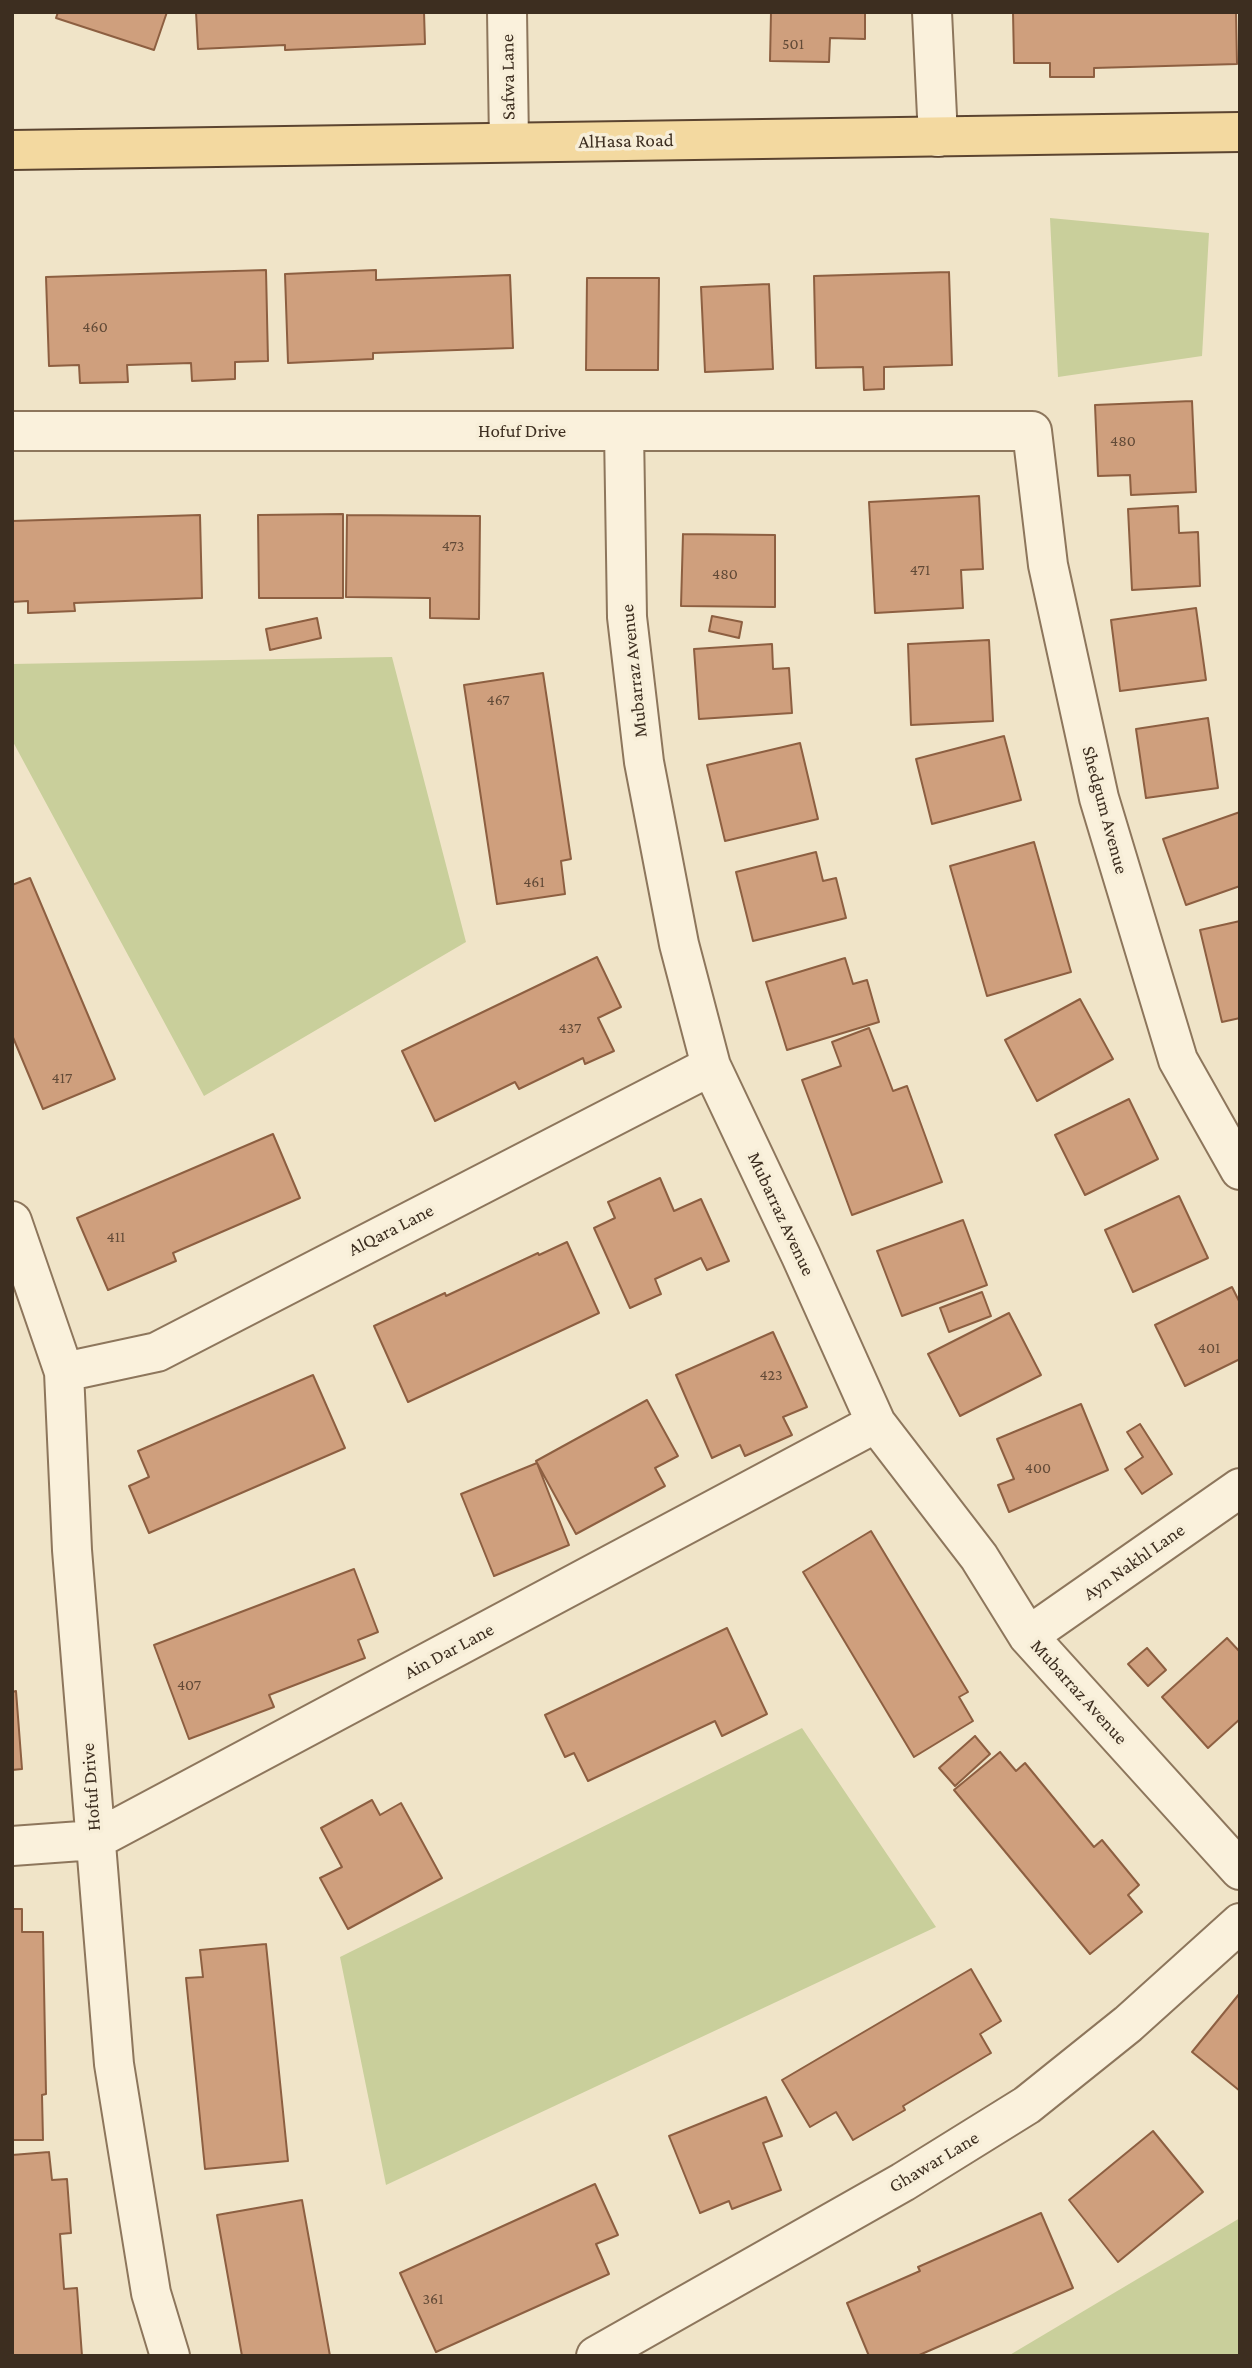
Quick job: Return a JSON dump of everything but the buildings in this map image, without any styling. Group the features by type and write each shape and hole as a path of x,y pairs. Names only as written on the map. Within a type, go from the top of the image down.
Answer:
{"main road":[{"name":"AlHasa Road","path":"12,150 1240,132"}],"street":[{"name":"Safwa Lane","path":"507,12 509,142"},
{"path":"932,12 938,137"},
{"name":"Hofuf Drive","path":"12,431 1032,432"},
{"name":"Mubarraz Avenue","path":"624,431 627,617 644,762 680,944 711,1066 876,1423 979,1557 1028,1636 1240,1870"},
{"name":"Shedgum Avenue","path":"1032,432 1048,565 1098,798 1178,1060 1240,1170"},
{"name":"AlQara Lane","path":"64,1372 157,1352 711,1066"},
{"name":"Hofuf Drive","path":"12,1222 64,1372 72,1550 114,2064 151,2293 170,2356"},
{"name":"Ain Dar Lane","path":"12,1846 95,1840 876,1423"},
{"name":"Ayn Nakhl Lane","path":"1028,1636 1240,1488"},
{"name":"Ghawar Lane","path":"596,2356 903,2182 1027,2105 1128,2024 1240,1923"}],"green space":[{"path":"1050,218 1209,233 1202,356 1058,377"},
{"path":"392,657 466,942 204,1096 12,740 12,664"},
{"path":"802,1728 936,1927 386,2185 340,1957"},
{"path":"1240,2218 1240,2356 1008,2356"}]}
